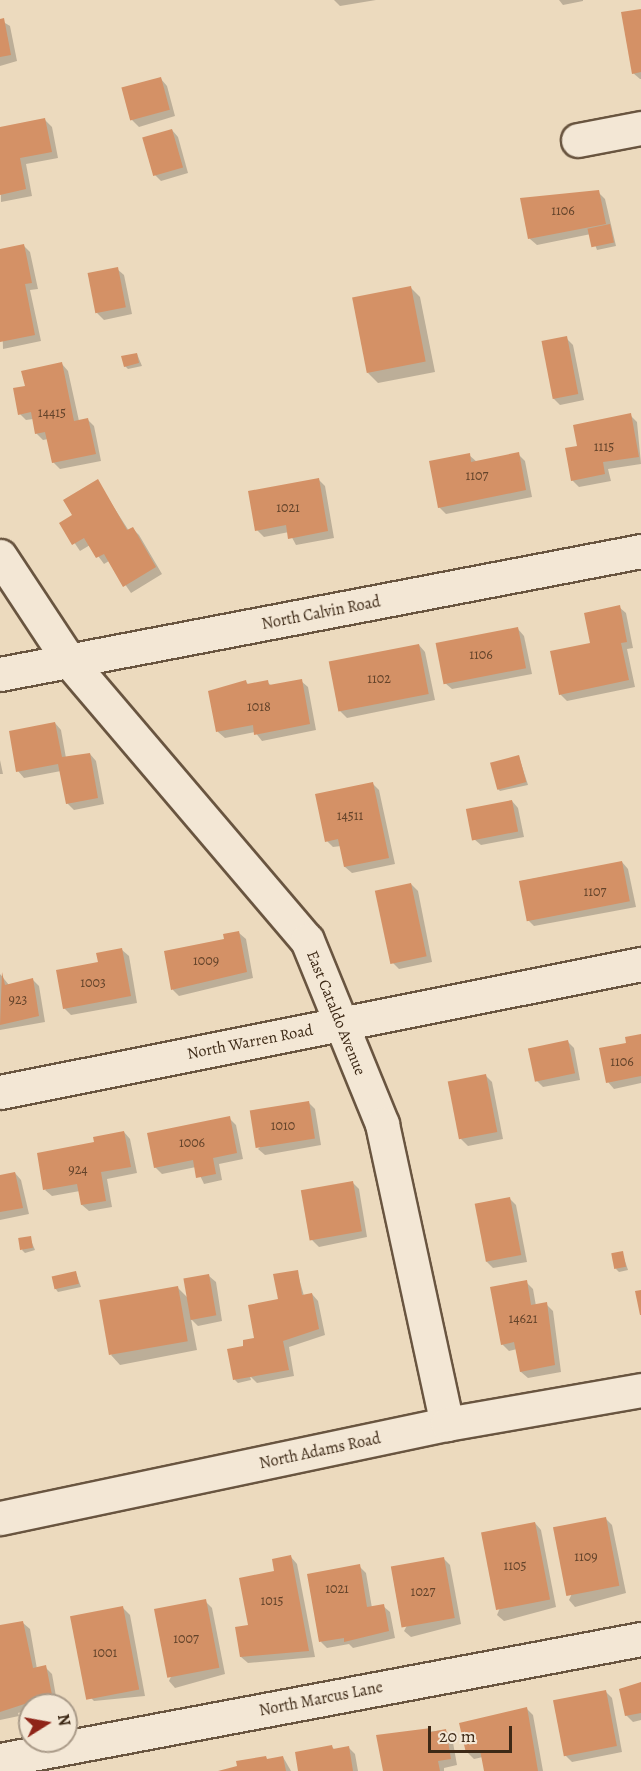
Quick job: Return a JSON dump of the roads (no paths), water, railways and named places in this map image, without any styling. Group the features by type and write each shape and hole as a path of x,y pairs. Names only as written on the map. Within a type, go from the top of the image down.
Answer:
{"street":[{"path":"578,140 641,128"},
{"name":"North Calvin Road","path":"0,674 641,551"},
{"name":"East Cataldo Avenue","path":"0,556 70,662 307,940 382,1124 447,1424"},
{"name":"North Warren Road","path":"0,1092 641,964"},
{"name":"North Adams Road","path":"0,1518 447,1424 641,1390"},
{"name":"North Marcus Lane","path":"0,1760 641,1639"}]}
